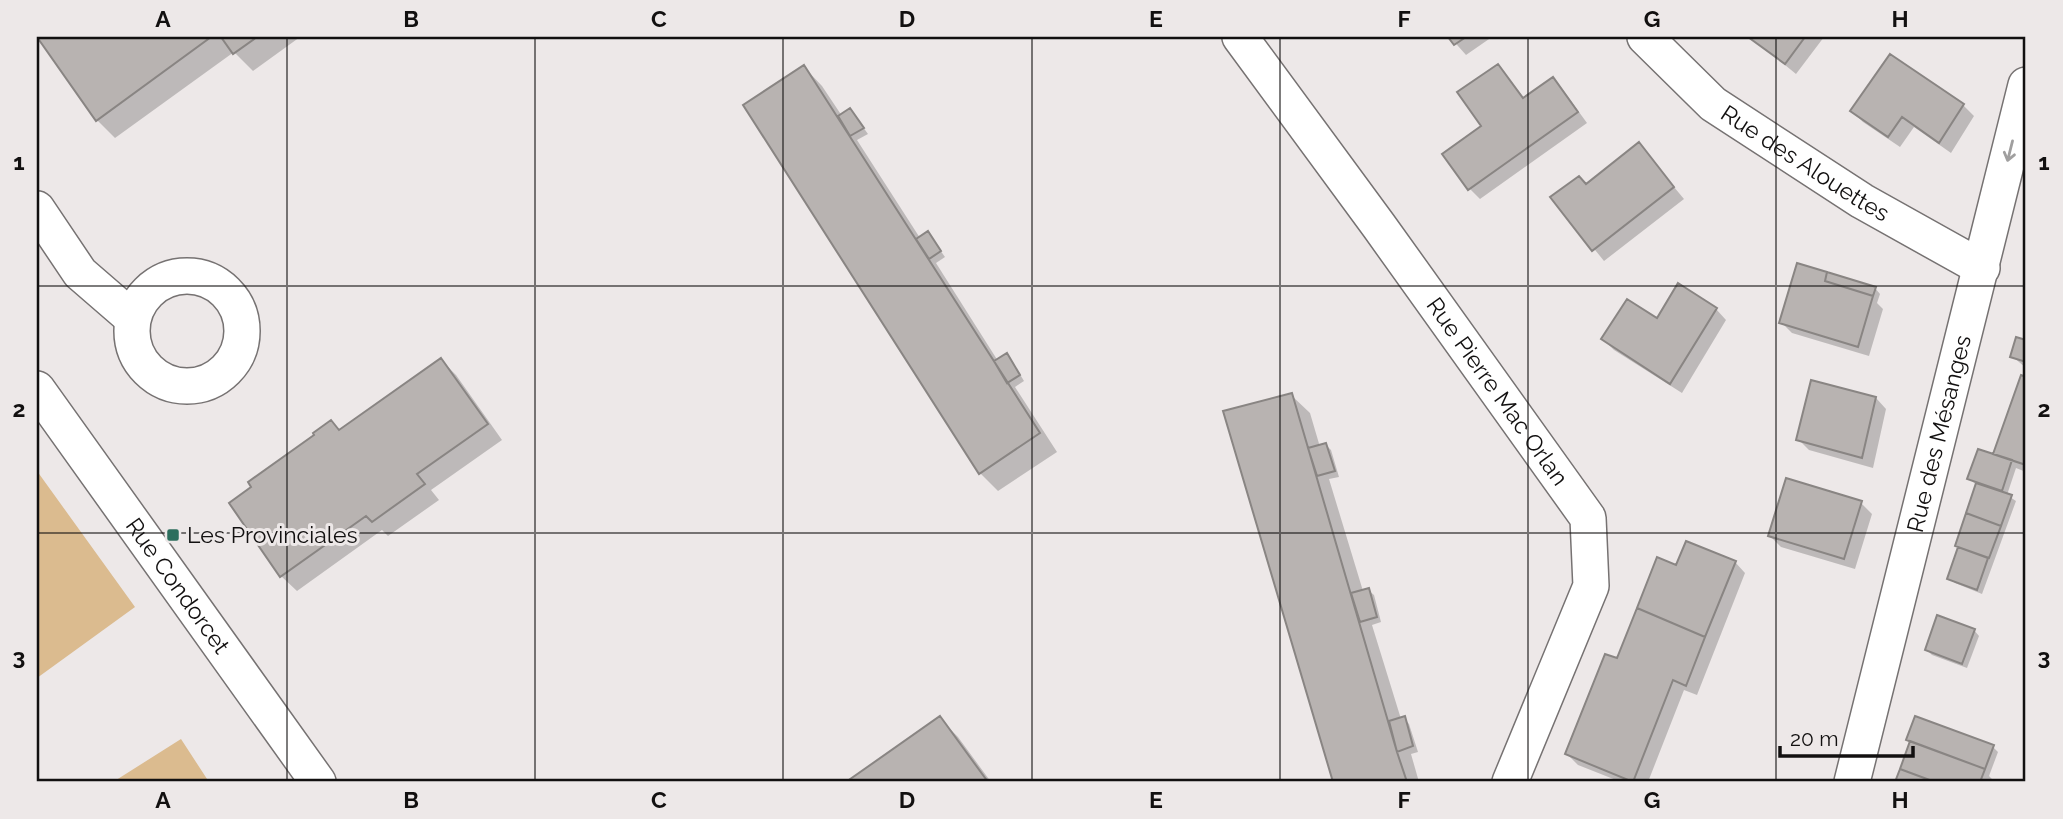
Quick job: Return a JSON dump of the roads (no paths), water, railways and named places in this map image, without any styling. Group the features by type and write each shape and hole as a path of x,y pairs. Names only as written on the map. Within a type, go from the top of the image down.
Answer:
{"street":[{"name":"Rue Pierre Mac Orlan","path":"1240,37 1588,518 1591,586 1510,782"},
{"name":"Rue des Alouettes","path":"1645,37 1713,104 1862,201 1982,268"},
{"name":"Rue des Mésanges","path":"1852,782 2026,85"},
{"path":"37,209 80,273 132,318"},
{"name":"Rue Condorcet","path":"37,388 318,782"}],"place":[{"name":"Les Provinciales","path":"173,535"}]}
